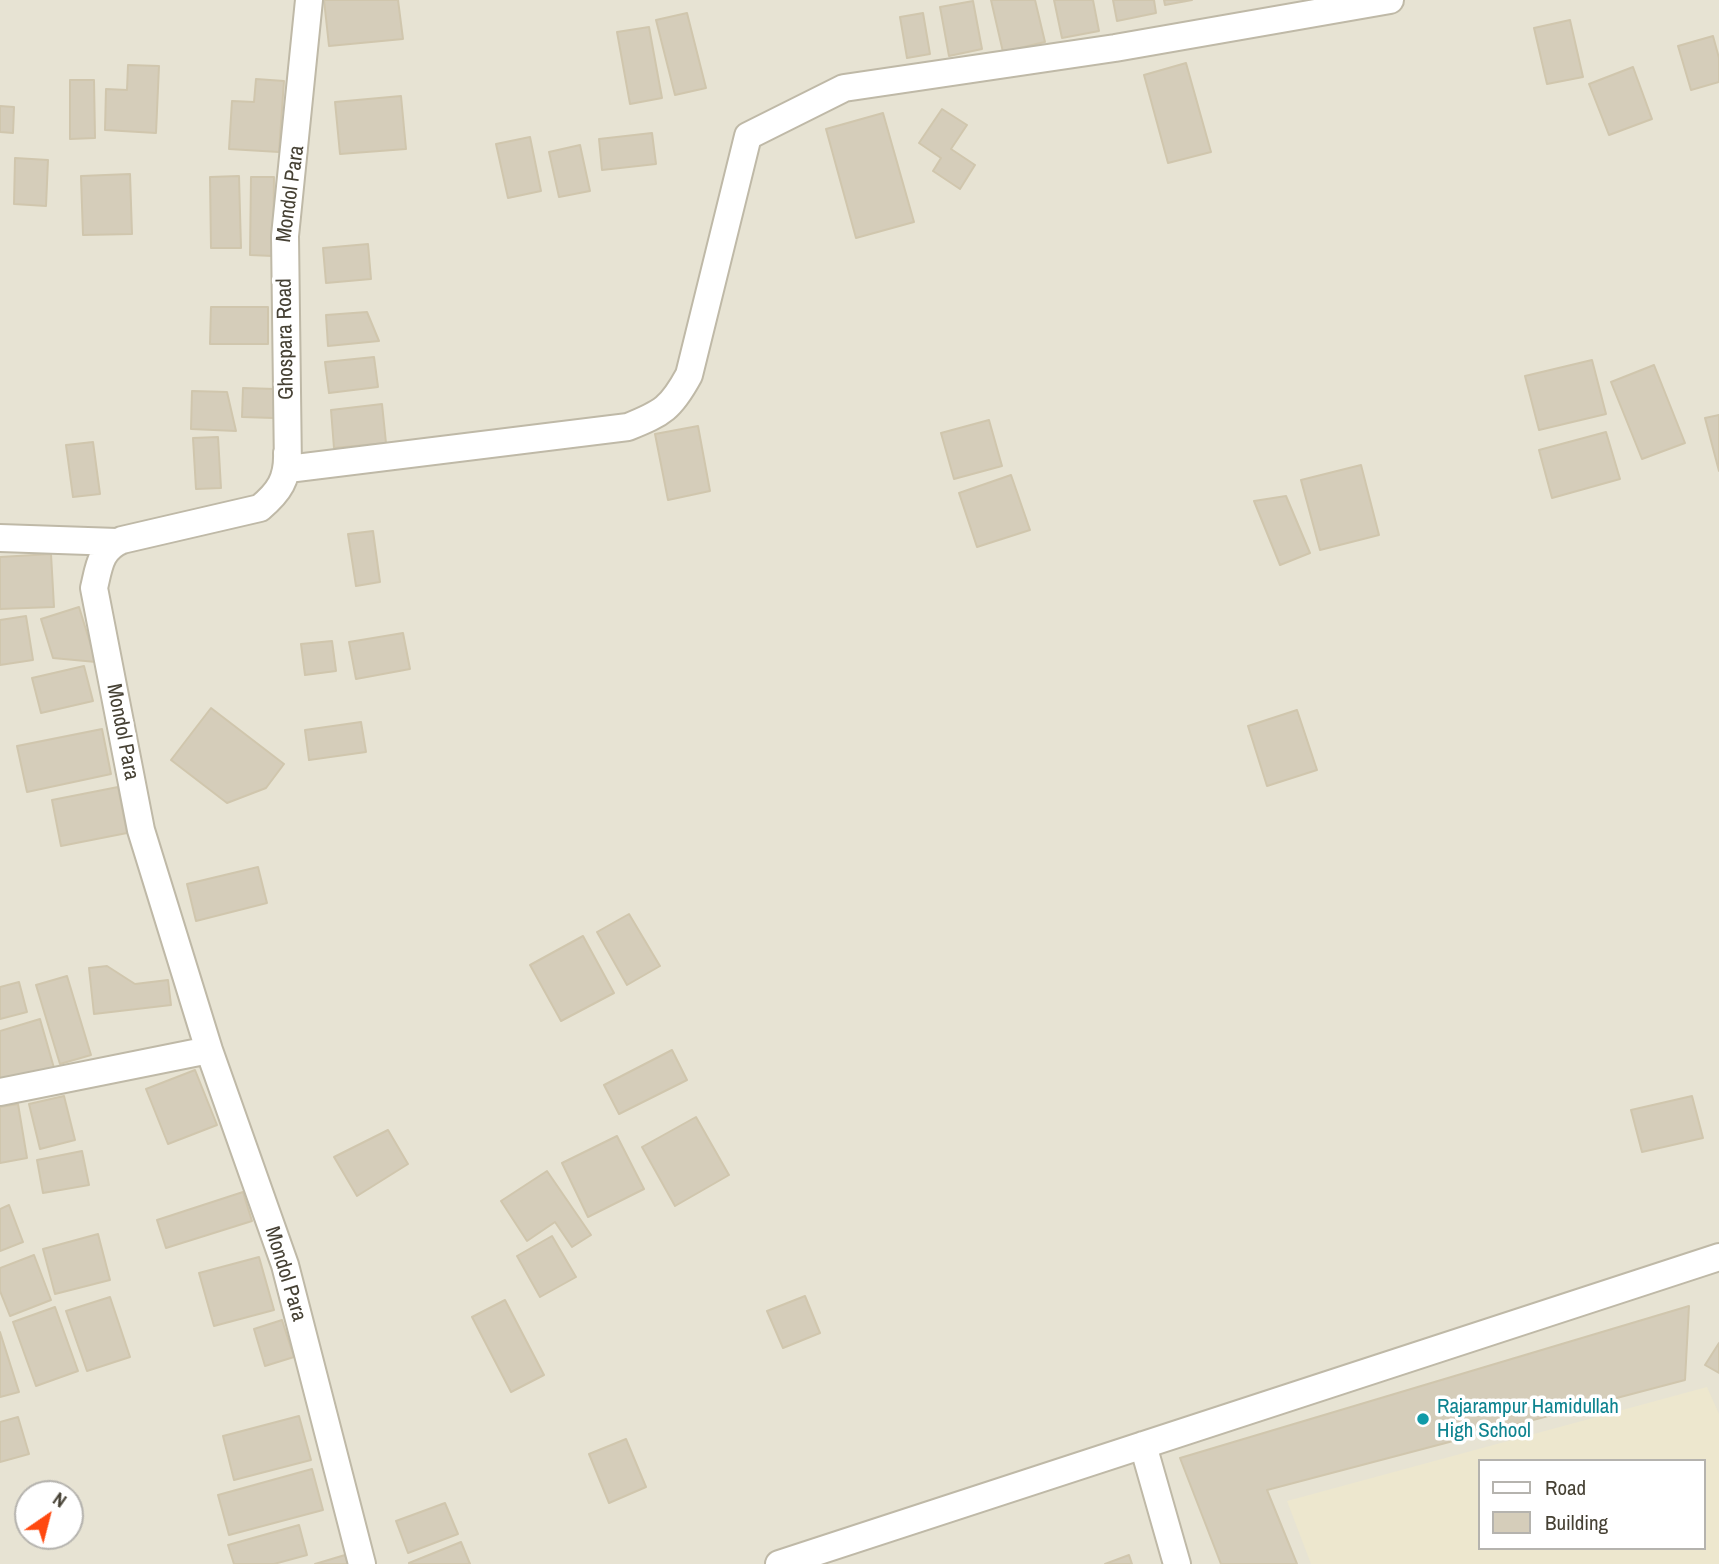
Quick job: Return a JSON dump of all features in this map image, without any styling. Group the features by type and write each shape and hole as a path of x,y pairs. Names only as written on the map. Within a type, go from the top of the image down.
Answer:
{"street":[{"name":"Mondol Para","path":"288,468 283,249 306,88 310,0"},
{"path":"0,538 117,542 260,508 278,492 288,468 628,427 658,415 676,399 690,375 748,136 844,88 1115,48 1390,0"},
{"name":"Mondol Para","path":"117,542 109,546 101,559 94,588 141,830 209,1050 285,1265 362,1564"},
{"path":"0,1092 209,1050"},
{"path":"779,1564 1719,1257"},
{"path":"1143,1445 1177,1564"}],"shaded area":[{"path":"0,0 1719,0 1719,1564 0,1564"},
{"path":"1707,1387 1719,1414 1719,1564 1311,1564 1287,1501"}],"building":[{"path":"324,0 398,0 403,39 329,46"},
{"path":"991,0 1035,0 1045,42 1003,52"},
{"path":"1054,0 1093,0 1099,31 1062,38"},
{"path":"1113,0 1154,0 1156,13 1117,21"},
{"path":"1164,0 1192,0 1165,5"},
{"path":"973,1 982,49 949,56 940,7"},
{"path":"687,13 706,88 675,95 656,20"},
{"path":"923,13 930,54 907,58 900,17"},
{"path":"1570,20 1583,77 1547,84 1534,28"},
{"path":"649,27 662,98 630,104 617,32"},
{"path":"1713,36 1719,58 1719,82 1691,90 1678,46"},
{"path":"1186,63 1211,152 1168,163 1144,75"},
{"path":"128,65 159,66 156,133 105,130 106,89 127,90"},
{"path":"1633,67 1652,119 1609,135 1589,84"},
{"path":"256,79 284,81 279,152 229,149 232,101 254,102"},
{"path":"70,80 94,80 95,138 70,139"},
{"path":"401,96 406,149 340,154 335,102"},
{"path":"0,106 14,107 13,133 0,132"},
{"path":"942,109 967,125 951,149 975,165 960,189 933,171 941,158 919,143"},
{"path":"883,113 914,222 856,238 826,129"},
{"path":"652,133 656,164 602,170 599,139"},
{"path":"530,137 541,191 508,198 496,144"},
{"path":"580,145 590,191 559,197 549,152"},
{"path":"15,158 48,160 46,206 14,204"},
{"path":"130,174 132,234 83,235 81,176"},
{"path":"239,176 241,248 211,248 210,177"},
{"path":"251,177 274,177 273,256 250,255"},
{"path":"368,244 371,279 326,283 323,248"},
{"path":"211,307 268,307 268,344 210,344"},
{"path":"367,312 379,341 328,346 326,315"},
{"path":"374,357 378,387 329,393 325,362"},
{"path":"1592,360 1606,414 1539,430 1525,376"},
{"path":"1654,365 1685,443 1642,459 1611,382"},
{"path":"243,388 275,389 274,418 242,417"},
{"path":"192,391 227,392 236,431 191,429"},
{"path":"382,404 386,443 334,448 331,410"},
{"path":"1719,415 1719,471 1705,418"},
{"path":"989,420 1002,466 954,479 941,433"},
{"path":"698,426 710,491 668,500 655,434"},
{"path":"1606,432 1620,479 1552,498 1539,450"},
{"path":"218,437 221,488 196,489 193,438"},
{"path":"93,442 100,494 73,497 66,445"},
{"path":"1361,465 1379,535 1320,550 1301,480"},
{"path":"1011,475 1030,530 977,547 959,493"},
{"path":"1286,496 1310,553 1280,565 1254,501"},
{"path":"373,531 380,582 356,586 348,534"},
{"path":"51,554 54,607 0,609 0,557"},
{"path":"79,607 96,662 53,658 41,619"},
{"path":"26,616 33,660 0,665 0,620"},
{"path":"403,633 410,669 356,679 349,642"},
{"path":"332,641 336,671 305,675 301,644"},
{"path":"84,666 93,701 41,713 32,678"},
{"path":"211,708 284,764 266,788 227,803 171,760"},
{"path":"1297,710 1317,770 1267,786 1248,726"},
{"path":"361,722 366,752 309,760 305,730"},
{"path":"102,729 111,774 27,792 17,746"},
{"path":"118,787 127,833 61,846 52,800"},
{"path":"258,867 267,903 196,921 187,884"},
{"path":"629,914 660,966 627,985 597,932"},
{"path":"583,936 614,993 561,1021 530,965"},
{"path":"107,966 135,984 168,980 171,1005 94,1014 89,968"},
{"path":"67,976 91,1055 60,1064 36,985"},
{"path":"19,982 27,1012 0,1019 0,987"},
{"path":"40,1019 54,1068 0,1080 0,1031"},
{"path":"672,1050 687,1080 619,1114 604,1085"},
{"path":"195,1070 217,1125 168,1144 146,1089"},
{"path":"64,1096 75,1140 40,1149 29,1104"},
{"path":"1692,1096 1703,1138 1642,1152 1631,1110"},
{"path":"18,1104 27,1158 0,1163 0,1107"},
{"path":"696,1117 729,1175 675,1206 642,1147"},
{"path":"388,1130 408,1164 357,1196 334,1157"},
{"path":"617,1136 644,1189 588,1217 562,1163"},
{"path":"82,1151 89,1185 43,1193 37,1160"},
{"path":"547,1171 591,1235 572,1247 555,1222 527,1241 501,1201"},
{"path":"243,1192 252,1221 166,1248 157,1220"},
{"path":"9,1205 23,1242 0,1251 0,1209"},
{"path":"98,1234 110,1280 55,1294 43,1249"},
{"path":"552,1236 576,1277 540,1297 517,1256"},
{"path":"34,1255 51,1300 10,1316 0,1291 0,1268"},
{"path":"259,1257 274,1310 214,1326 199,1273"},
{"path":"805,1296 820,1333 783,1348 767,1311"},
{"path":"110,1297 130,1357 87,1371 66,1311"},
{"path":"505,1300 544,1375 511,1392 472,1317"},
{"name":"Rajarampur Hamidullah High School","path":"1689,1306 1685,1380 1267,1490 1297,1564 1221,1564 1180,1458"},
{"path":"55,1307 78,1371 36,1386 13,1322"},
{"path":"282,1320 294,1357 265,1366 254,1329"},
{"path":"0,1332 19,1392 0,1397"},
{"path":"1719,1343 1719,1373 1705,1365"},
{"path":"299,1416 311,1460 234,1480 223,1436"},
{"path":"18,1417 29,1454 0,1462 0,1422"},
{"path":"626,1439 646,1487 609,1503 589,1454"},
{"path":"312,1469 323,1510 229,1535 218,1495"},
{"path":"445,1503 458,1534 408,1553 396,1521"},
{"path":"299,1525 307,1555 274,1564 234,1564 228,1545"},
{"path":"461,1542 470,1564 409,1564 409,1563"},
{"path":"345,1555 348,1564 315,1564"},
{"path":"1129,1555 1132,1564 1105,1564"}],"place":[{"name":"Rajarampur Hamidullah High School","path":"1423,1419"}]}
